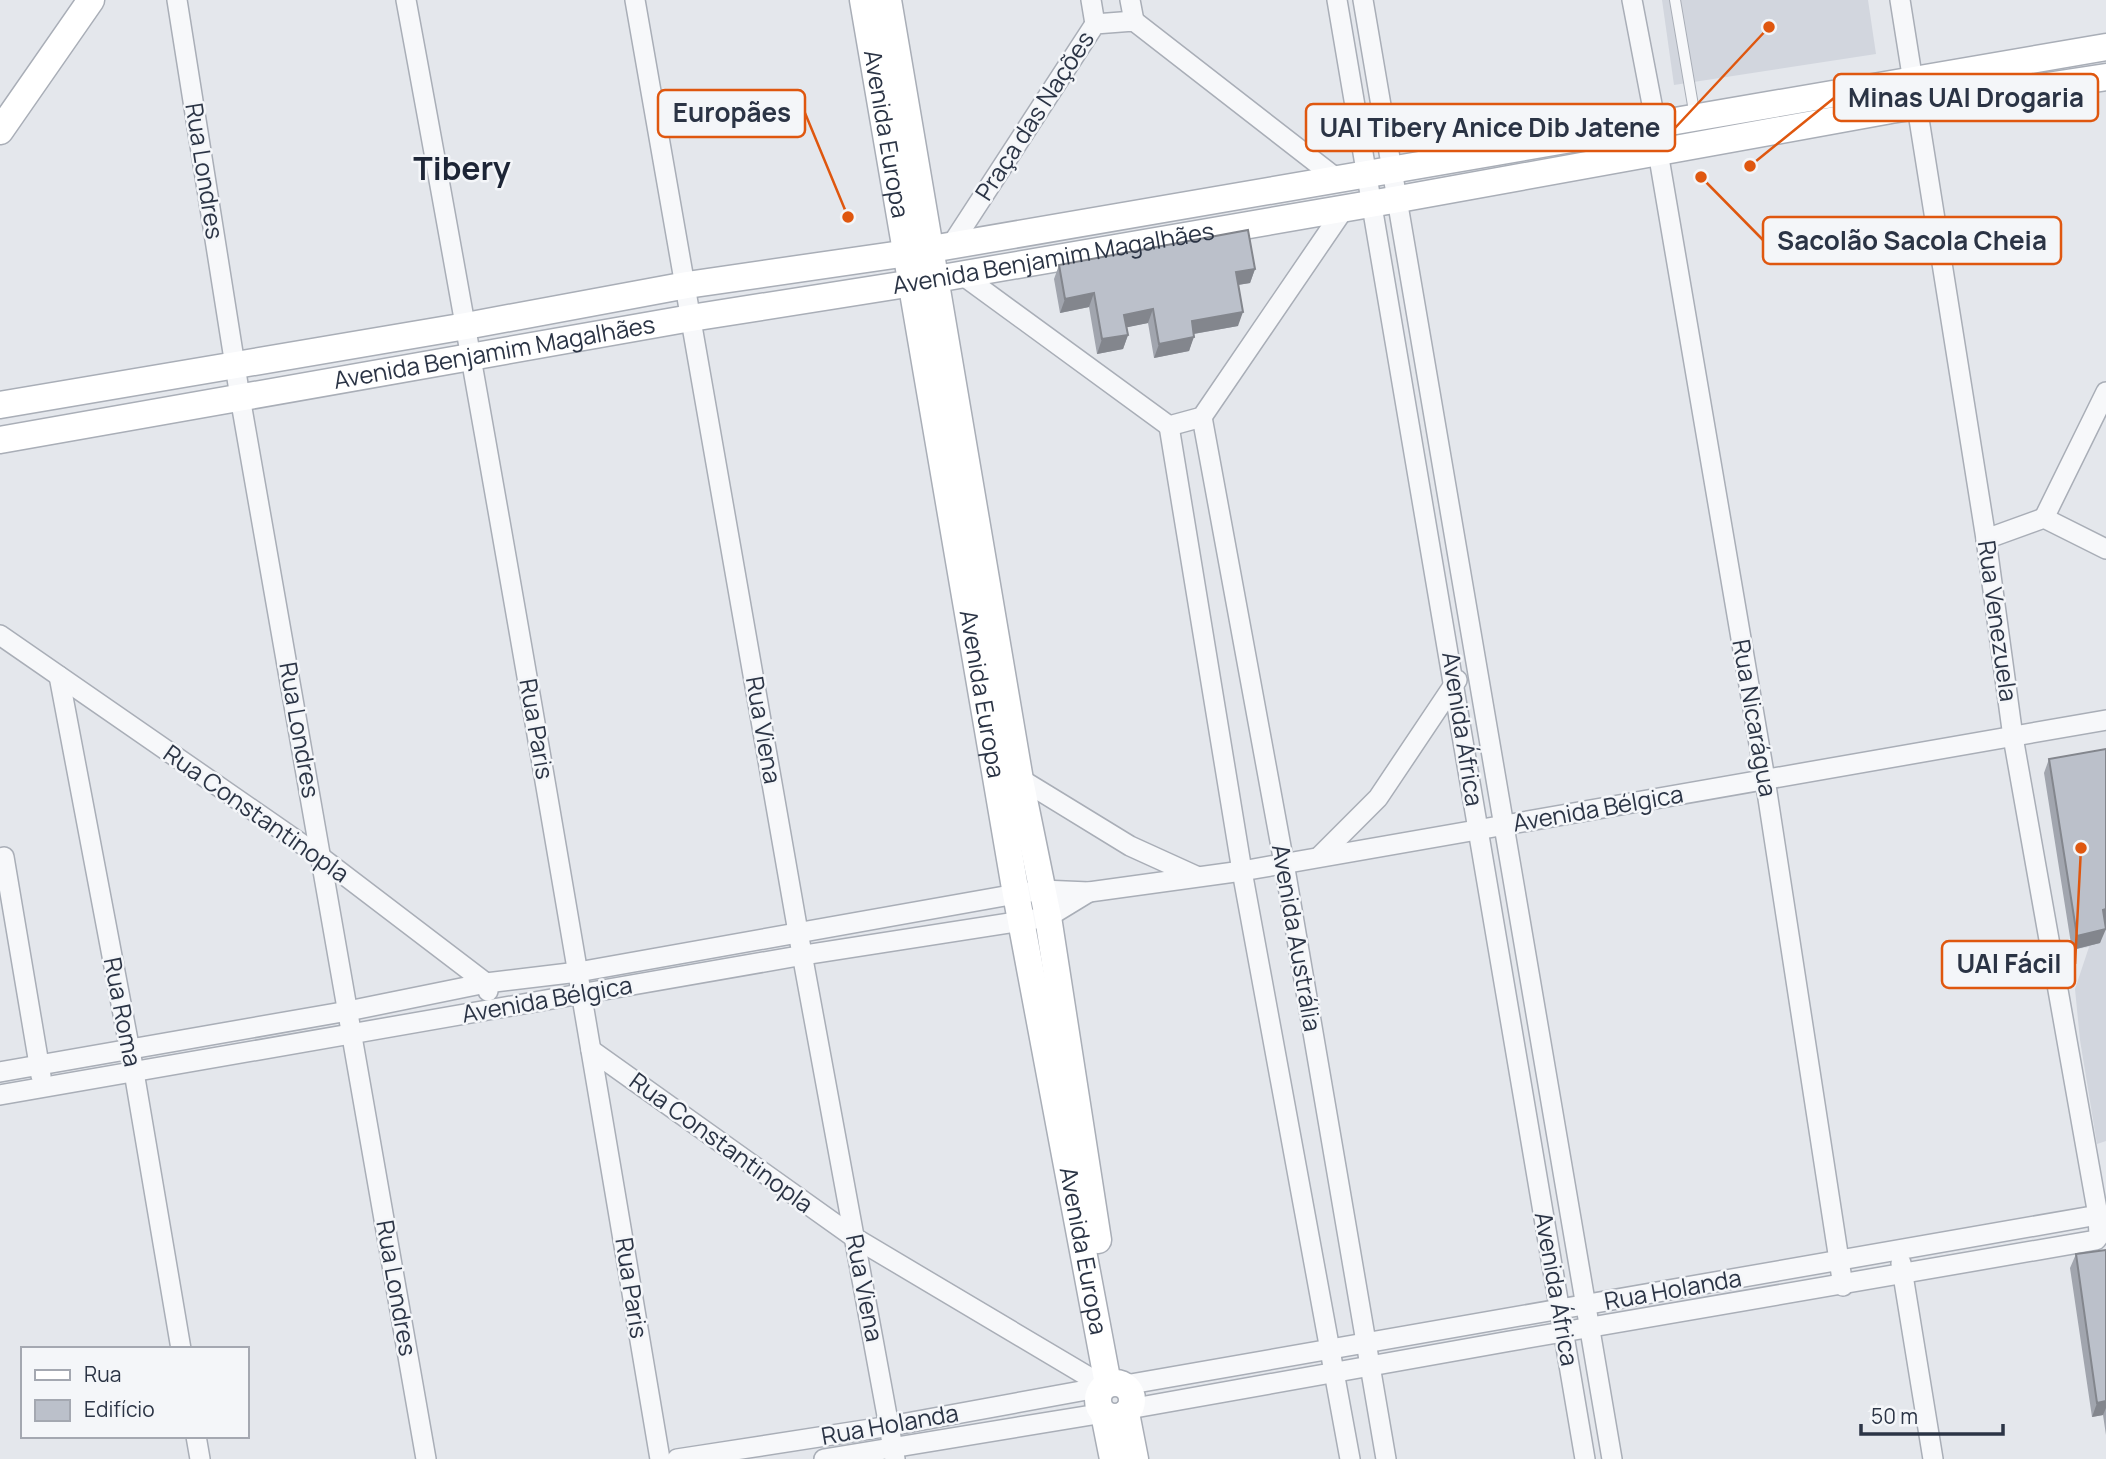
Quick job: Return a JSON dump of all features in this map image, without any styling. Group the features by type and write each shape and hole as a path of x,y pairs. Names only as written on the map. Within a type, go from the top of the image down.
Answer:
{"main road":[{"path":"0,131 91,0"},
{"name":"Avenida Europa","path":"863,0 937,279 1020,780 1048,917 1114,1397 1113,1459"},
{"name":"Avenida Europa","path":"888,0 930,248"},
{"name":"Avenida Benjamim Magalhães","path":"0,405 235,363 466,326 687,285 930,248 2106,47"},
{"name":"Avenida Benjamim Magalhães","path":"0,440 691,318 1090,253 1658,152 2106,77"},
{"path":"1086,221 1090,253"},
{"name":"Avenida Europa","path":"937,279 994,758 1016,894 1114,1397 1135,1459"}],"street":[{"name":"Rua Londres","path":"177,0 240,397 426,1459"},
{"name":"Rua Paris","path":"405,0 472,358 583,995 660,1459"},
{"name":"Rua Viena","path":"635,0 687,285 798,932 894,1453"},
{"path":"1091,0 1095,24"},
{"path":"1130,0 1134,21 1336,178"},
{"name":"Avenida África","path":"1337,0 1585,1459"},
{"name":"Avenida África","path":"1363,0 1612,1459"},
{"path":"1632,0 1656,125"},
{"name":"Rua Venezuela","path":"1900,0 1986,539 2013,737 2098,1215 2100,1234 2095,1240"},
{"name":"Praça das Nações","path":"930,248 1095,24 1134,21"},
{"name":"Rua Nicarágua","path":"1658,152 1765,779 1843,1286"},
{"path":"937,279 1169,426 1202,417 1344,209"},
{"path":"1986,539 2043,518 2106,392"},
{"name":"Avenida Austrália","path":"1202,417 1284,863 1386,1459"},
{"name":"Avenida Austrália","path":"1169,426 1242,871 1350,1459"},
{"path":"1425,509 1451,504"},
{"path":"2043,518 2106,549"},
{"name":"Rua Constantinopla","path":"0,635 322,858 486,983"},
{"path":"1321,855 1378,798 1475,651"},
{"name":"Rua Roma","path":"59,676 134,1072 181,1347"},
{"name":"Avenida Bélgica","path":"0,1072 348,1011 486,983 578,972 1016,894 1042,890 1089,892 1242,871 1321,855 1506,826 2106,720"},
{"path":"994,758 1020,780 1130,846 1197,876"},
{"path":"4,857 43,1088"},
{"name":"Avenida Bélgica","path":"0,1095 583,995 804,954 1048,917 1089,892"},
{"path":"486,983 492,1009"},
{"name":"Rua Constantinopla","path":"591,1050 855,1238 1114,1397"},
{"name":"Rua Holanda","path":"824,1459 894,1453 1114,1397 1331,1350 2098,1215"},
{"name":"Rua Holanda","path":"677,1459 890,1426 1335,1371 1843,1286 2095,1240"},
{"path":"1899,1250 1933,1459"},
{"path":"196,1438 200,1459"}],"lane":[{"path":"1675,0 1695,118"}],"shaded area":[{"path":"1662,0 1868,0 1876,54 1674,85"},
{"path":"2106,763 2106,1141 2097,1144 2080,1040 2075,989 2089,947 2072,950"}],"building":[{"path":"1248,230 1255,269 1236,272 1243,312 1192,321 1194,337 1159,344 1153,309 1124,315 1128,335 1102,339 1094,293 1065,299 1059,265"},
{"path":"2106,749 2106,909 2103,910 2106,929 2077,936 2049,759"},
{"path":"2106,1250 2106,1401 2097,1403 2076,1254"}],"place":[{"name":"UAI Tibery Anice Dib Jatene","path":"1769,27"},
{"name":"Minas UAI Drogaria","path":"1750,166"},
{"name":"Sacolão Sacola Cheia","path":"1701,177"},
{"name":"Europães","path":"848,217"},
{"name":"UAI Fácil","path":"2081,848"}],"district":[{"name":"Tibery","path":"462,169"}]}
